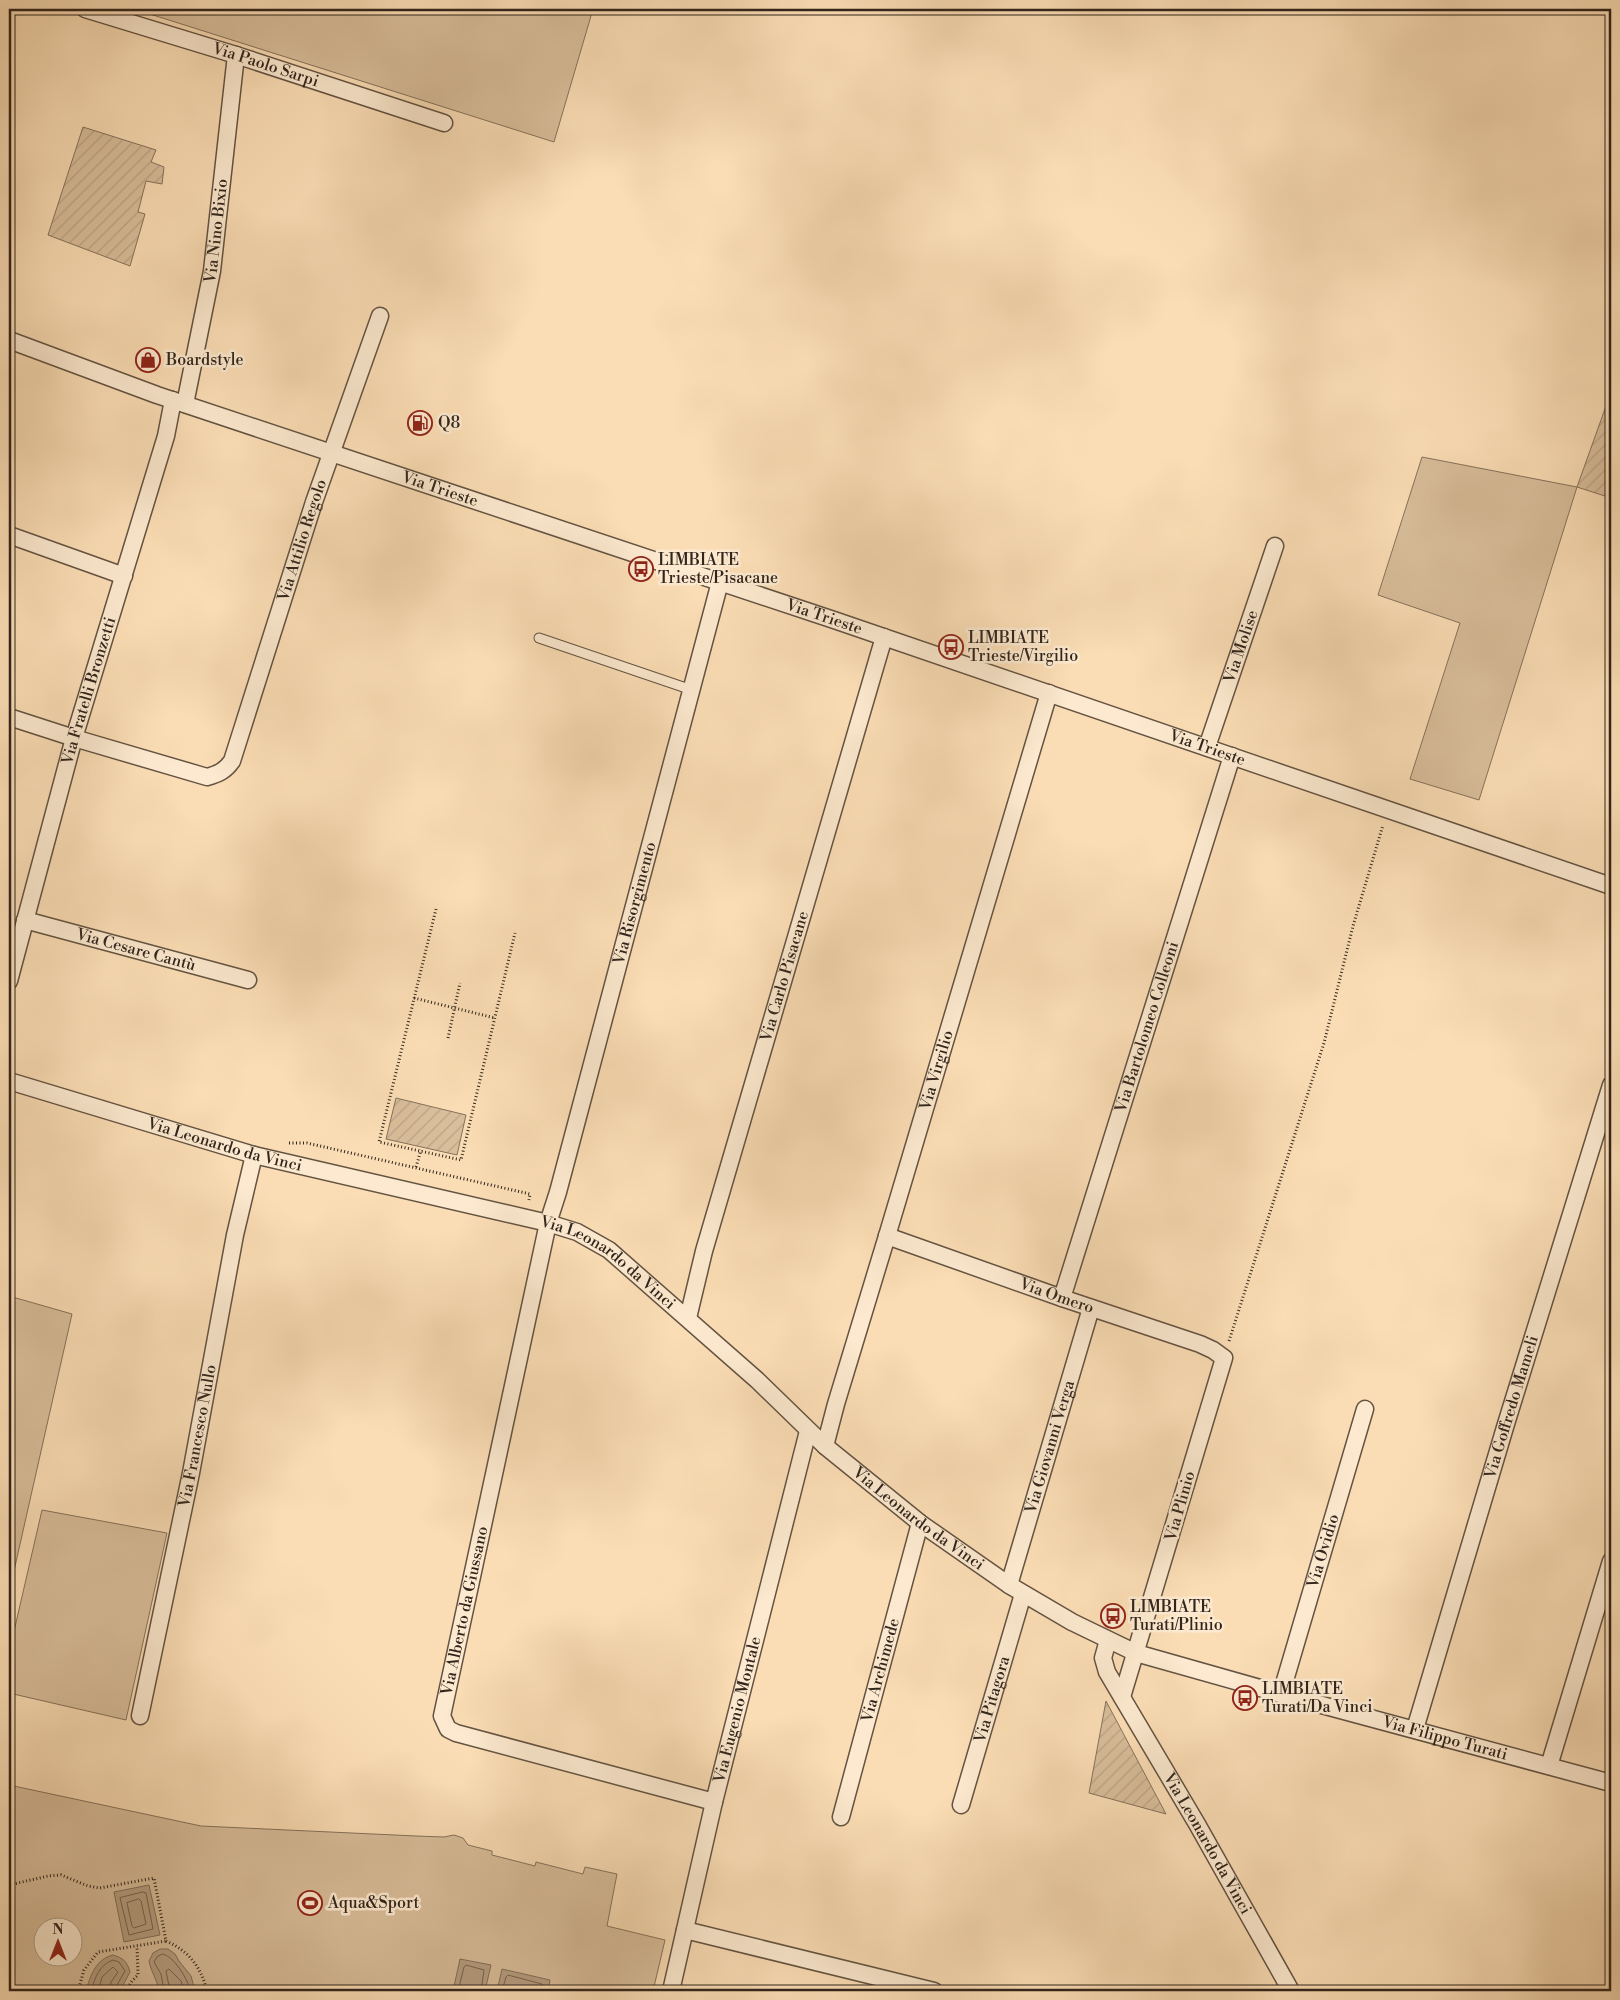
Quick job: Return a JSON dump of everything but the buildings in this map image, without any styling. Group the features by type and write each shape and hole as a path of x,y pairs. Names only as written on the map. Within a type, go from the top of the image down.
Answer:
{"street":[{"name":"Via Paolo Sarpi","path":"84,9 236,54 444,123"},
{"name":"Via Nino Bixio","path":"179,402 212,271 236,54"},
{"name":"Via Attilio Regolo","path":"74,738 207,777 220,773 228,767 232,761 331,452 380,316"},
{"name":"Via Trieste","path":"9,340 179,402 884,637 1611,886"},
{"name":"Via Fratelli Bronzetti","path":"9,981 74,738 166,436 179,402"},
{"path":"9,535 124,576"},
{"name":"Via Molise","path":"1207,747 1275,546"},
{"name":"Via Risorgimento","path":"548,1223 558,1192 720,582"},
{"name":"Via Carlo Pisacane","path":"688,1318 707,1241 884,637"},
{"name":"Via Virgilio","path":"825,1446 1049,693"},
{"path":"9,717 74,738"},
{"name":"Via Bartolomeo Colleoni","path":"1062,1298 1232,756"},
{"name":"Via Cesare Cantù","path":"26,920 248,980"},
{"name":"Via Leonardo da Vinci","path":"9,1081 254,1154 548,1223 577,1232 609,1250 757,1380 825,1446 920,1524 1046,1608 1136,1653"},
{"name":"Via Goffredo Mameli","path":"1415,1729 1503,1434 1611,1085"},
{"name":"Via Francesco Nullo","path":"140,1716 190,1473 235,1235 254,1154"},
{"name":"Via Alberto da Giussano","path":"548,1223 442,1716 444,1724 448,1730 456,1733 714,1802"},
{"name":"Via Omero","path":"888,1236 1062,1298 1200,1344 1224,1358"},
{"name":"Via Giovanni Verga","path":"1016,1589 1091,1308"},
{"name":"Via Plinio","path":"1136,1653 1224,1358"},
{"name":"Via Ovidio","path":"1281,1694 1365,1409"},
{"name":"Via Eugenio Montale","path":"671,1991 714,1802 808,1431"},
{"name":"Via Archimede","path":"841,1817 920,1524"},
{"path":"1549,1766 1611,1561"},
{"name":"Via Pitagora","path":"961,1805 1016,1589"},
{"name":"Via Leonardo da Vinci","path":"1108,1640 1104,1652 1104,1663 1113,1684 1291,1991"},
{"path":"1122,1697 1136,1653"},
{"name":"Via Filippo Turati","path":"1136,1653 1611,1783"},
{"path":"685,1930 886,1985 934,1991"}],"lane":[{"path":"539,638 692,690"}],"path":[{"path":"1224,1358 1324,1043 1353,926 1376,843 1388,809"},
{"path":"436,909 379,1142 462,1160 515,933"},
{"path":"448,1038 460,983"},
{"path":"414,998 495,1018"},
{"path":"284,1142 307,1143 416,1167 530,1194 529,1200"},
{"path":"416,1167 421,1150"},
{"path":"9,1885 61,1875 88,1886 100,1888 154,1878 166,1941"},
{"path":"78,1991 84,1970 98,1952 166,1941 180,1947 197,1964 204,1978 207,1991"},
{"path":"126,1991 138,1975 137,1946"}],"shaded area":[{"path":"134,9 593,9 554,142"},
{"path":"83,127 156,150 151,162 164,167 162,184 146,181 138,212 145,214 130,266 48,235"},
{"path":"1611,392 1611,498 1577,487"},
{"path":"1422,457 1577,487 1479,800 1410,779 1460,623 1378,595"},
{"path":"396,1098 466,1115 457,1155 386,1139"},
{"path":"9,1296 72,1314 9,1593"},
{"path":"42,1510 167,1533 126,1720 9,1693 9,1653"},
{"path":"1106,1701 1166,1814 1089,1793"},
{"name":"Aqua&Sport","path":"9,1785 201,1826 444,1837 454,1835 463,1838 468,1845 492,1851 492,1855 535,1866 536,1862 583,1874 585,1867 617,1874 607,1926 665,1940 653,1991 9,1991"}],"water":[{"path":"149,1885 160,1935 124,1942 114,1892"},
{"path":"160,1949 168,1949 175,1954 191,1976 195,1991 159,1991 149,1961 153,1953"},
{"path":"113,1955 124,1960 130,1972 120,1991 86,1991 98,1964"},
{"path":"460,1959 491,1965 485,1991 453,1991"},
{"path":"502,1969 550,1980 548,1991 497,1991"}],"place":[{"name":"Boardstyle","path":"148,360"},
{"name":"Q8","path":"420,423"},
{"name":"LIMBIATE Trieste/Pisacane","path":"641,569"},
{"name":"LIMBIATE Trieste/Virgilio","path":"951,647"},
{"name":"LIMBIATE Turati/Plinio","path":"1113,1616"},
{"name":"LIMBIATE Turati/Da Vinci","path":"1245,1698"},
{"name":"Aqua&Sport","path":"310,1903"}]}
